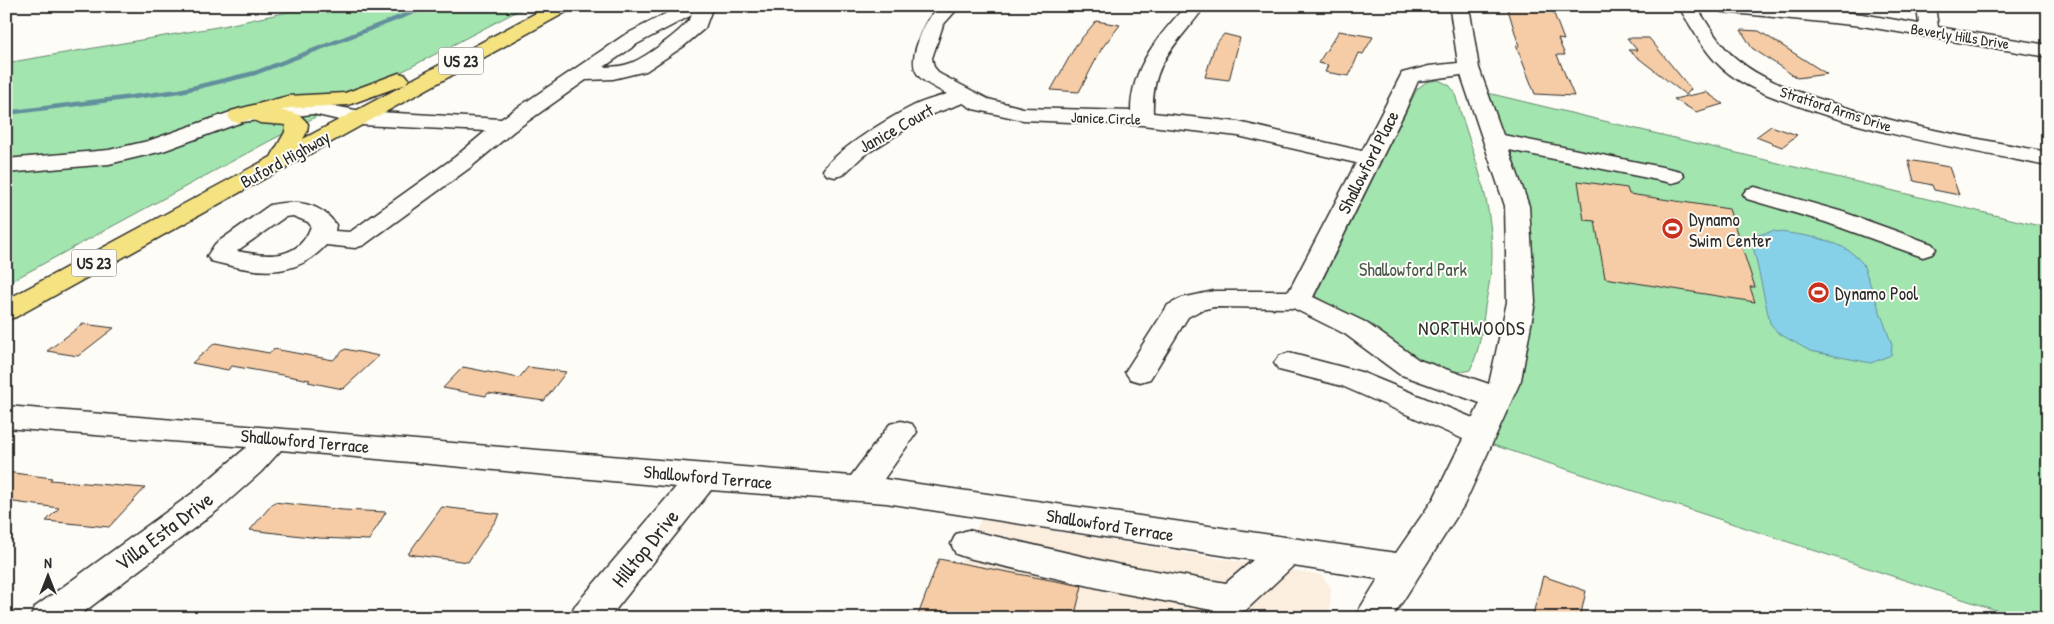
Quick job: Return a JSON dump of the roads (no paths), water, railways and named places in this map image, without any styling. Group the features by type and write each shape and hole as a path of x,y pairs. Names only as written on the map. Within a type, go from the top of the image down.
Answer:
{"main road":[{"name":"Buford Highway","path":"6,311 564,6"},
{"path":"239,116 288,102 348,99 403,77 452,66"},
{"path":"239,116 291,118 297,124 296,132 278,164"}],"street":[{"path":"320,237 356,240 463,162 506,126 580,74 630,40 695,6"},
{"path":"580,74 613,73 639,67 670,47 698,24 704,6"},
{"name":"Janice Circle","path":"951,6 934,23 922,58 924,68 933,78 963,96 981,104 1023,114 1142,118 1238,129 1368,159"},
{"path":"1142,118 1143,89 1148,70 1173,31 1196,6"},
{"path":"1372,618 1447,505 1498,398 1506,380 1521,302 1517,206 1469,68 1459,10 1460,6"},
{"name":"Stratford Arms Drive","path":"1687,6 1708,41 1722,57 1740,72 1763,85 1828,110 1875,124 2048,160"},
{"name":"Beverly Hills Drive","path":"1723,6 1862,20 2048,51"},
{"path":"1926,6 1930,31"},
{"name":"Shallowford Place","path":"1298,300 1394,111 1409,77 1429,72 1469,68"},
{"name":"Janice Court","path":"835,170 855,151 919,111 963,96"},
{"path":"6,166 108,157 155,146 239,116 313,108 361,118 506,126"},
{"path":"1494,140 1589,159 1604,174 1616,179 1661,187 1670,185 1674,176"},
{"path":"1755,194 1834,217 1923,248"},
{"path":"1140,372 1178,311 1192,304 1214,299 1298,300 1355,328 1409,367 1498,398"},
{"path":"1289,363 1351,379 1481,434"},
{"name":"Shallowford Terrace","path":"6,417 273,438 703,478 886,491 1406,569"},
{"path":"859,489 901,432"},
{"name":"Villa Esta Drive","path":"48,618 206,501 250,464 273,438"},
{"name":"Hilltop Drive","path":"587,618 703,478"},
{"path":"968,544 1116,578 1233,599 1285,552"}],"water":[{"name":"Dynamo Pool","path":"1773,231 1822,239 1834,243 1845,248 1863,264 1892,345 1891,355 1871,363 1810,351 1778,333 1770,323 1752,241 1754,236"}],"waterway":[{"path":"6,113 180,91 255,73 429,6"}],"place":[{"name":"Dynamo Swim Center","path":"1673,229"},
{"name":"Dynamo Pool","path":"1819,293"}],"district":[{"name":"NORTHWOODS","path":"1472,328"}],"park label":[{"name":"Shallowford Park","path":"1413,269"}]}
